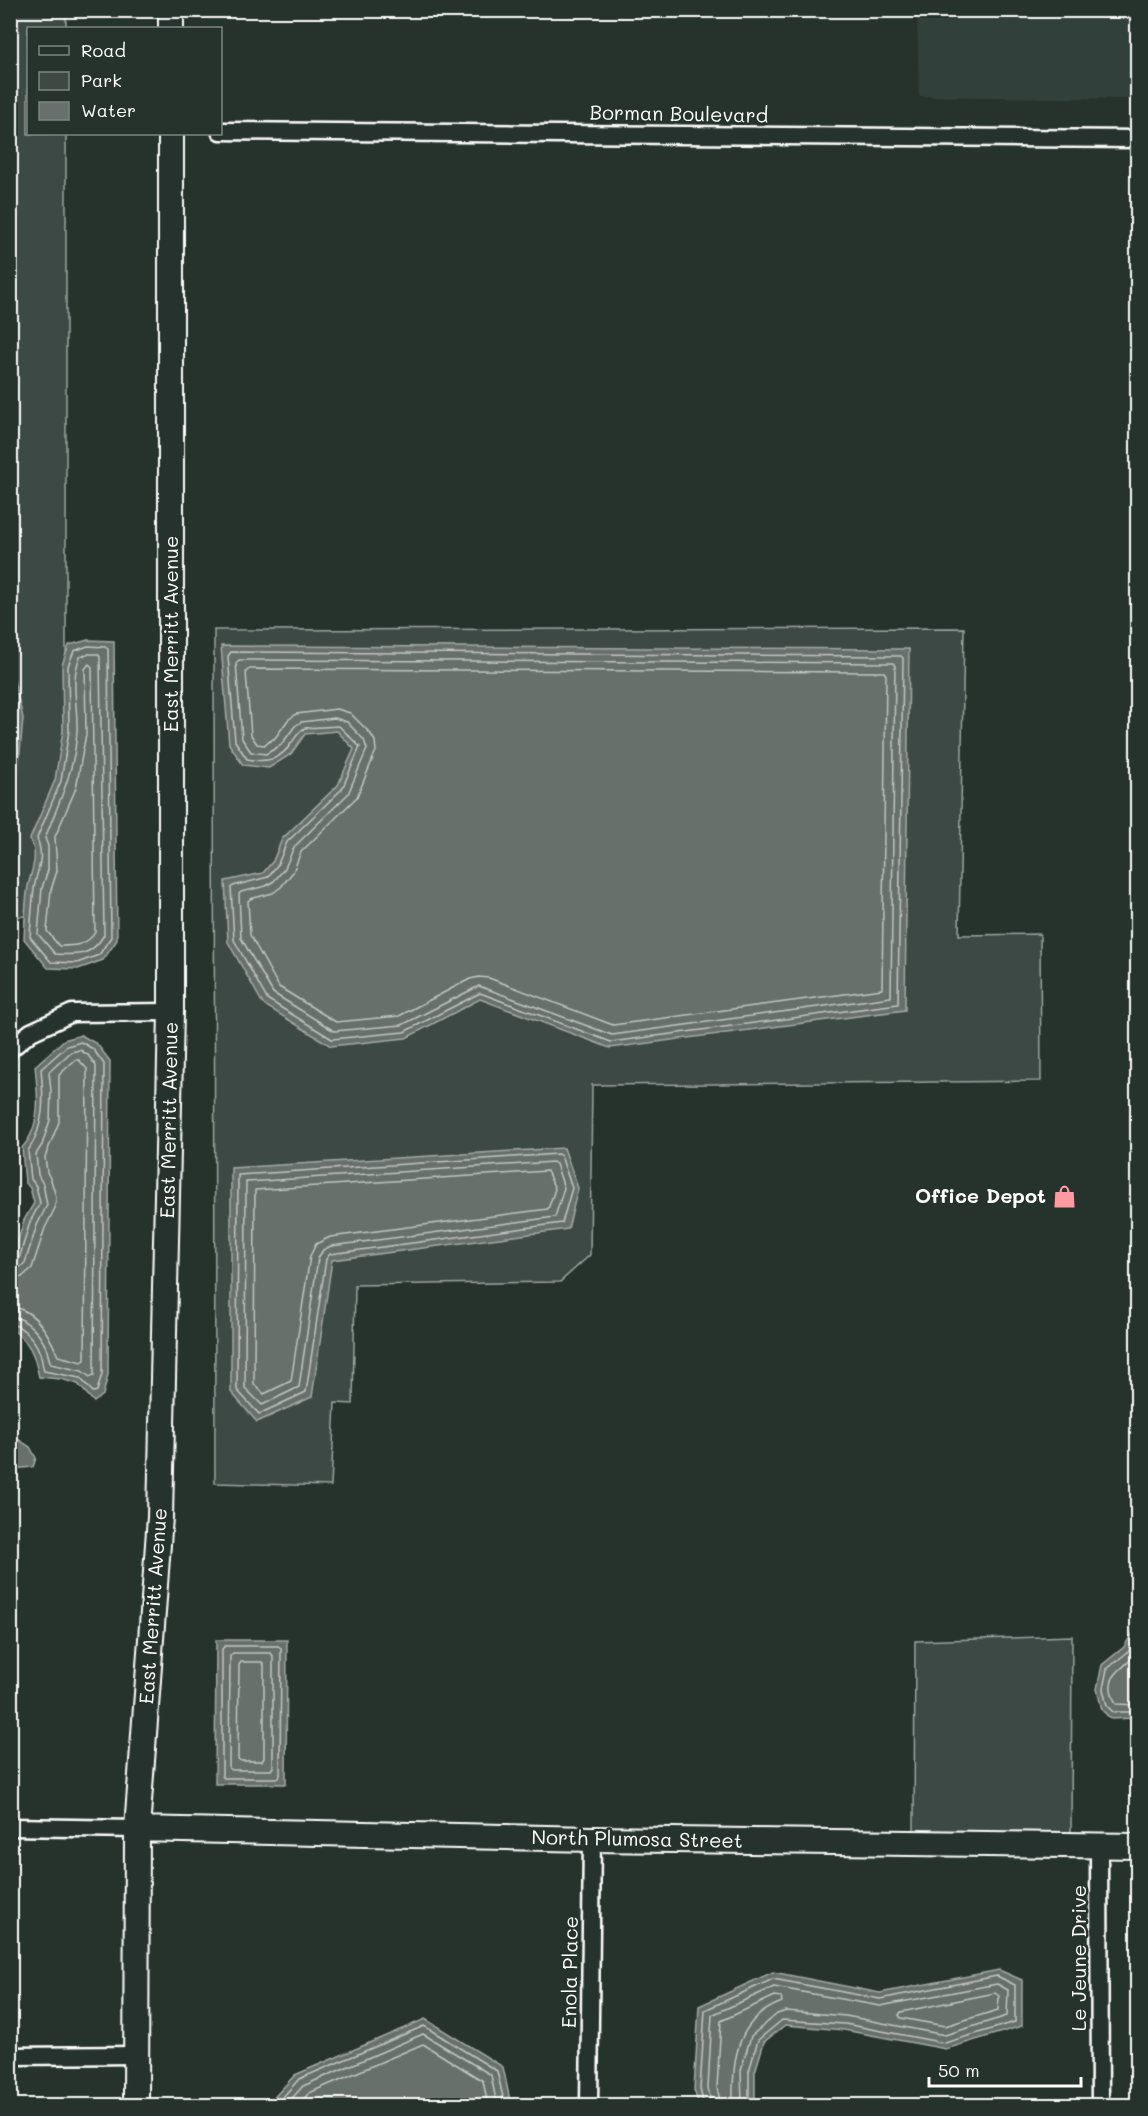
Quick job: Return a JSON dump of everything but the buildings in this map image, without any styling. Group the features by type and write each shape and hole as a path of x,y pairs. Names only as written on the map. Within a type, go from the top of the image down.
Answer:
{"street":[{"path":"171,10 171,27"},
{"name":"Borman Boulevard","path":"222,131 1137,139"},
{"name":"East Merritt Avenue","path":"136,2106 137,1829 160,1517 171,1012 171,135"},
{"path":"10,1049 31,1032 72,1013 171,1012"},
{"path":"10,1827 137,1829"},
{"name":"North Plumosa Street","path":"137,1829 592,1839 1137,1846"},
{"name":"Enola Place","path":"589,2106 592,1839"},
{"name":"Le Jeune Drive","path":"1099,1846 1100,2106"},
{"path":"10,2056 137,2055"}],"shaded area":[{"path":"917,11 1137,11 1137,99 919,96"}],"green space":[{"path":"11,11 66,11 66,27 27,27 27,135 66,135 66,917 11,916"},
{"path":"964,628 959,935 1040,934 1041,1081 592,1085 590,1255 560,1282 355,1285 353,1404 335,1403 331,1486 215,1483 214,630"},
{"path":"1072,1636 1071,1834 914,1833 915,1641"}],"water":[{"path":"88,640 114,641 117,940 103,960 78,969 48,968 24,939 27,892 34,857 30,839 55,780 63,731 62,665 69,645"},
{"path":"221,646 909,649 905,1010 610,1048 480,999 406,1038 331,1046 263,1004 228,942 225,881 263,873 273,861 282,839 338,785 354,749 337,731 305,734 291,754 269,768 243,765 229,744"},
{"path":"10,664 23,718 17,784 11,782"},
{"path":"81,1035 97,1044 110,1061 108,1375 103,1395 94,1402 78,1384 61,1379 39,1377 30,1349 23,1339 10,1328 11,1265 24,1220 34,1203 30,1188 25,1182 22,1148 36,1120 35,1066 64,1040"},
{"path":"564,1148 578,1188 568,1229 332,1260 312,1397 257,1422 231,1392 231,1168"},
{"path":"16,1438 30,1447 36,1458 33,1467 11,1469 11,1439"},
{"path":"1137,1592 1137,1718 1111,1719 1102,1710 1097,1689 1102,1665 1124,1647 1132,1634"},
{"path":"216,1640 287,1640 286,1784 215,1784"},
{"path":"999,1970 1022,1980 1022,2026 946,2049 844,2030 785,2025 764,2042 755,2072 755,2105 699,2105 694,2090 699,2006 773,1972 880,1993"},
{"path":"425,2019 503,2067 511,2105 267,2105 295,2075"}],"place":[{"name":"Office Depot","path":"1064,1196"}]}
